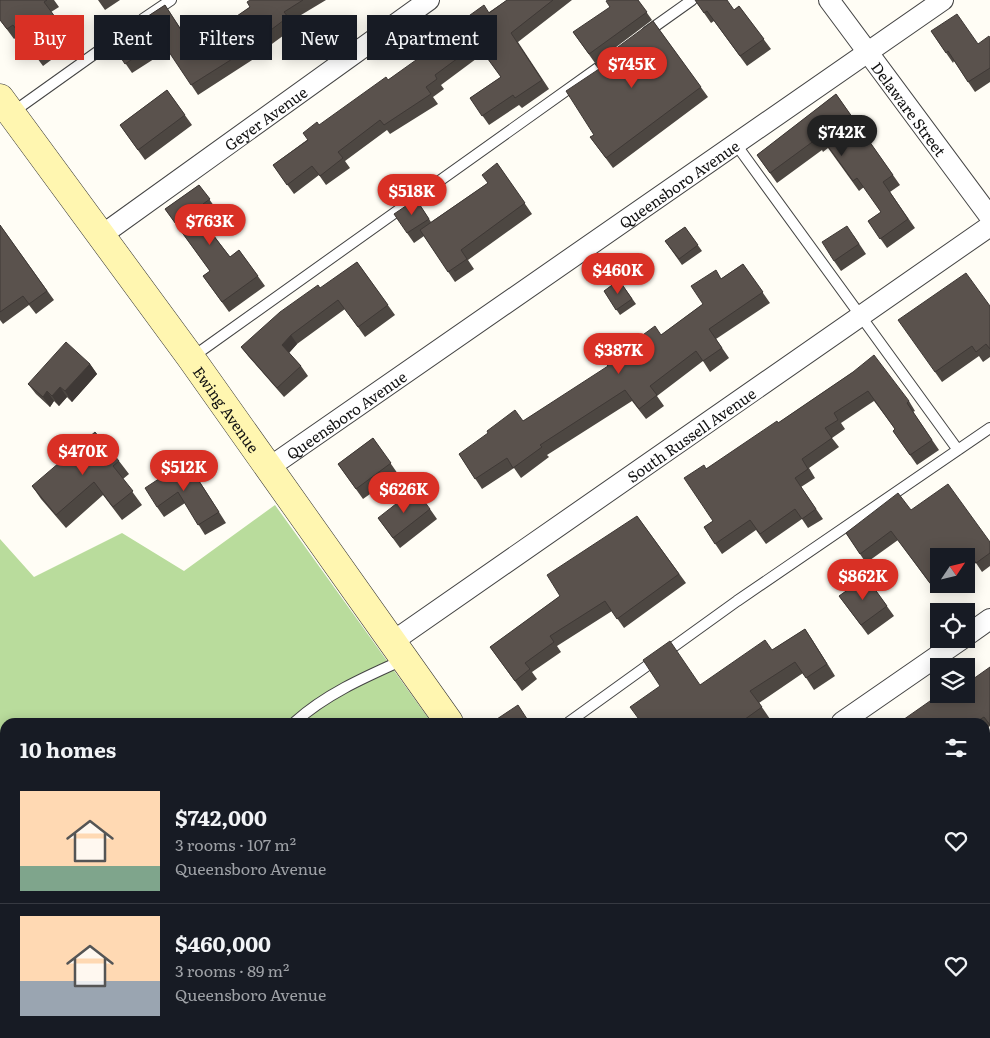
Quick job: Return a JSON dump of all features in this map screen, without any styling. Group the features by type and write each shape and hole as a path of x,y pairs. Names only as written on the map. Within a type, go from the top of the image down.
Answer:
{"street":[{"name":"Geyer Avenue","path":"102,235 429,0"},
{"name":"Delaware Street","path":"829,0 990,217"},
{"name":"Queensboro Avenue","path":"267,469 943,0"},
{"name":"Ewing Avenue","path":"6,105 102,235 446,718"},
{"name":"South Russell Avenue","path":"398,651 859,316 990,226"},
{"path":"975,630 990,619"},
{"path":"848,718 949,648"}],"lane":[{"path":"6,105 171,0"},
{"path":"637,40 692,0"},
{"path":"190,358 621,51"},
{"path":"735,144 958,450"},
{"path":"574,718 737,601 990,428"},
{"path":"300,718 313,706 398,651"}],"green space":[{"path":"275,505 428,718 0,718 0,539 34,577 122,533 184,571"}],"building":[{"path":"0,0 47,0 44,2 54,15 15,15 15,28 13,25 7,29 0,20"},
{"path":"250,0 303,0 284,12 286,15 282,15 282,22 272,29 272,15 238,15 250,7 247,2"},
{"path":"507,0 553,0 511,33 542,80 515,98 513,95 482,116 470,98 501,77 489,60 497,60 497,15 470,15 484,5 489,13"},
{"path":"638,0 647,12 589,54 573,32 610,7 606,1"},
{"path":"695,0 727,0 734,10 739,6 764,39 740,56 707,11 704,13"},
{"path":"165,5 180,28 180,60 231,60 191,85 170,54 170,15 150,15"},
{"path":"957,14 978,44 989,36 990,38 990,68 968,82 948,51 946,53 931,31"},
{"path":"653,21 701,87 606,158 590,137 594,135 566,91 599,69 595,64"},
{"path":"122,60 131,60 125,64"},
{"path":"416,60 455,60 435,75 437,79 426,87 431,94 384,125 380,120 338,152 343,158 320,176 312,166 287,185 273,165 308,140 303,133 317,122 319,125 386,77 388,80"},
{"path":"167,90 185,115 138,150 120,125"},
{"path":"836,94 893,175 883,182 908,219 880,239 868,221 881,212 857,178 853,181 822,138 816,142 815,140 770,173 757,155"},
{"path":"497,163 525,203 461,250 467,259 448,272 420,230 488,183 482,175"},
{"path":"199,185 210,199 203,204 210,215 202,221 230,257 239,250 258,276 222,302 203,276 210,271 165,209"},
{"path":"416,199 429,219 407,233 394,214"},
{"path":"0,225 47,291 29,304 23,296 0,312"},
{"path":"847,226 859,244 834,261 822,242"},
{"path":"685,227 698,245 679,259 665,241"},
{"path":"357,262 388,305 358,327 338,300 291,335 282,345 301,366 277,388 241,347 280,312 318,285 320,288"},
{"path":"743,264 763,292 709,329 722,348 703,361 696,351 650,386 657,395 639,409 625,390 540,445 542,447 513,468 507,458 475,479 459,454 488,433 487,431 515,410 523,421 608,366 606,364 655,326 661,335 703,304 691,286 716,270 721,279"},
{"path":"966,273 990,306 990,349 986,344 976,352 972,346 935,372 898,320"},
{"path":"619,280 632,299 616,310 604,291"},
{"path":"66,342 90,364 65,391 60,387 52,396 47,391 43,397 28,384"},
{"path":"874,355 909,401 907,403 932,440 910,455 893,431 895,429 868,391 834,413 838,420 825,428 832,438 802,459 808,469 795,478 816,509 802,519 795,509 760,534 750,520 715,544 704,527 713,521 684,478 704,465 706,469 777,421 778,423 853,372"},
{"path":"95,432 119,461 113,466 133,491 113,507 94,482 56,515 32,486"},
{"path":"373,438 391,463 356,489 338,464"},
{"path":"186,461 219,512 198,525 178,492 157,507 145,488"},
{"path":"948,484 990,542 990,553 976,563 975,548 930,548 930,583 891,531 860,554 846,533 898,493 911,510"},
{"path":"415,489 430,509 393,538 378,518"},
{"path":"637,516 679,574 617,619 605,601 550,636 554,642 525,663 530,669 515,681 490,647 560,596 547,575"},
{"path":"866,577 887,606 861,625 839,596"},
{"path":"805,629 827,664 806,678 795,662 750,691 762,707 747,718 638,718 630,707 660,686 643,660 670,641 700,685 765,640 772,650"},
{"path":"990,667 990,718 906,718 930,701 930,703 975,703 975,678"},
{"path":"518,705 526,718 498,718"}]}
